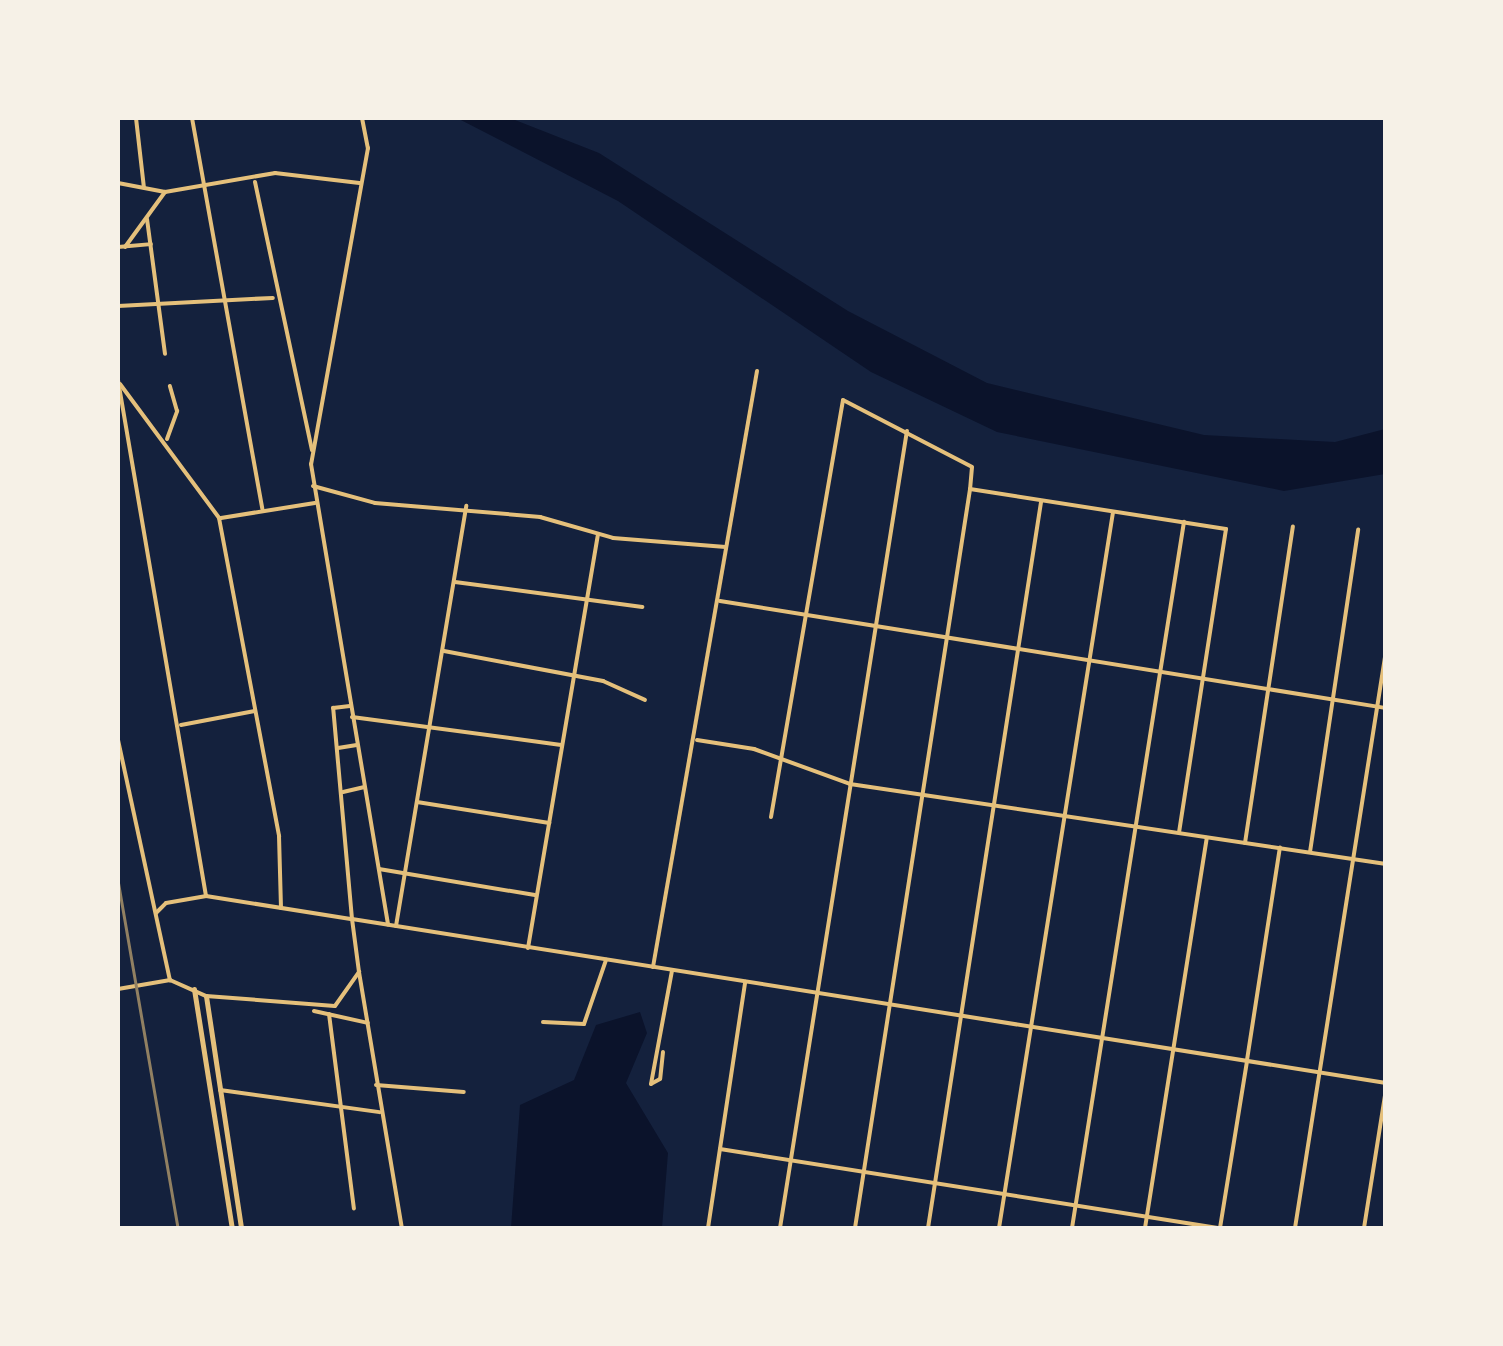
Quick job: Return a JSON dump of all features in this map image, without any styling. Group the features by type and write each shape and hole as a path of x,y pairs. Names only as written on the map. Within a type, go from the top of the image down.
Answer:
{"main road":[{"path":"194,989 232,1228"},
{"path":"206,996 242,1228"}],"street":[{"path":"136,118 144,188"},
{"path":"192,118 262,509"},
{"path":"362,118 368,148 312,450 313,486 388,926"},
{"path":"118,183 165,192 206,184 255,182 275,173 359,183"},
{"path":"255,182 273,298 312,450"},
{"path":"125,246 165,192"},
{"path":"147,219 165,354"},
{"path":"118,248 150,244"},
{"path":"118,306 273,298"},
{"path":"653,967 697,740 757,371"},
{"path":"119,382 168,440 219,518 282,857 281,908"},
{"path":"119,382 181,724 206,896"},
{"path":"168,440 176,411 170,386"},
{"path":"771,817 837,400 907,430 972,468 854,1228"},
{"path":"780,1228 907,430"},
{"path":"313,486 376,503 466,506 598,536 726,548"},
{"path":"970,489 1226,529 1179,832"},
{"path":"928,1228 1042,500"},
{"path":"219,518 315,503"},
{"path":"396,927 466,506"},
{"path":"999,1228 1113,510"},
{"path":"1072,1228 1184,522"},
{"path":"1245,843 1293,527"},
{"path":"1310,852 1358,530"},
{"path":"528,948 584,600 598,536"},
{"path":"455,582 642,608"},
{"path":"720,601 1386,708"},
{"path":"444,650 573,676 646,700"},
{"path":"1295,1228 1386,651"},
{"path":"350,706 333,708 352,920 380,1112 402,1228"},
{"path":"181,724 256,711"},
{"path":"352,717 562,746"},
{"path":"118,740 170,980"},
{"path":"697,740 754,749 780,764 850,784 1386,864"},
{"path":"338,748 357,745"},
{"path":"342,792 364,787"},
{"path":"416,802 549,824"},
{"path":"1145,1228 1207,836"},
{"path":"720,1149 1219,1228 1280,848"},
{"path":"379,869 535,895"},
{"path":"156,914 166,903 206,896 1319,1072 1386,1086 1364,1228"},
{"path":"543,1022 584,1024 606,960"},
{"path":"663,1052 648,1074 651,1084 660,1079 663,1052 672,971"},
{"path":"314,1011 334,1006 359,972"},
{"path":"118,988 170,980 206,996 368,1023"},
{"path":"708,1228 745,982"},
{"path":"329,1014 354,1208"},
{"path":"376,1084 464,1092"},
{"path":"220,1090 380,1112"}],"water":[{"path":"457,118 510,118 599,153 848,311 987,383 1204,435 1335,442 1385,429 1385,474 1284,491 997,432 871,372 618,201"},
{"path":"640,1012 647,1033 626,1083 668,1153 662,1228 511,1228 520,1105 574,1080 596,1025"}],"railway":[{"path":"118,880 178,1228"}]}
